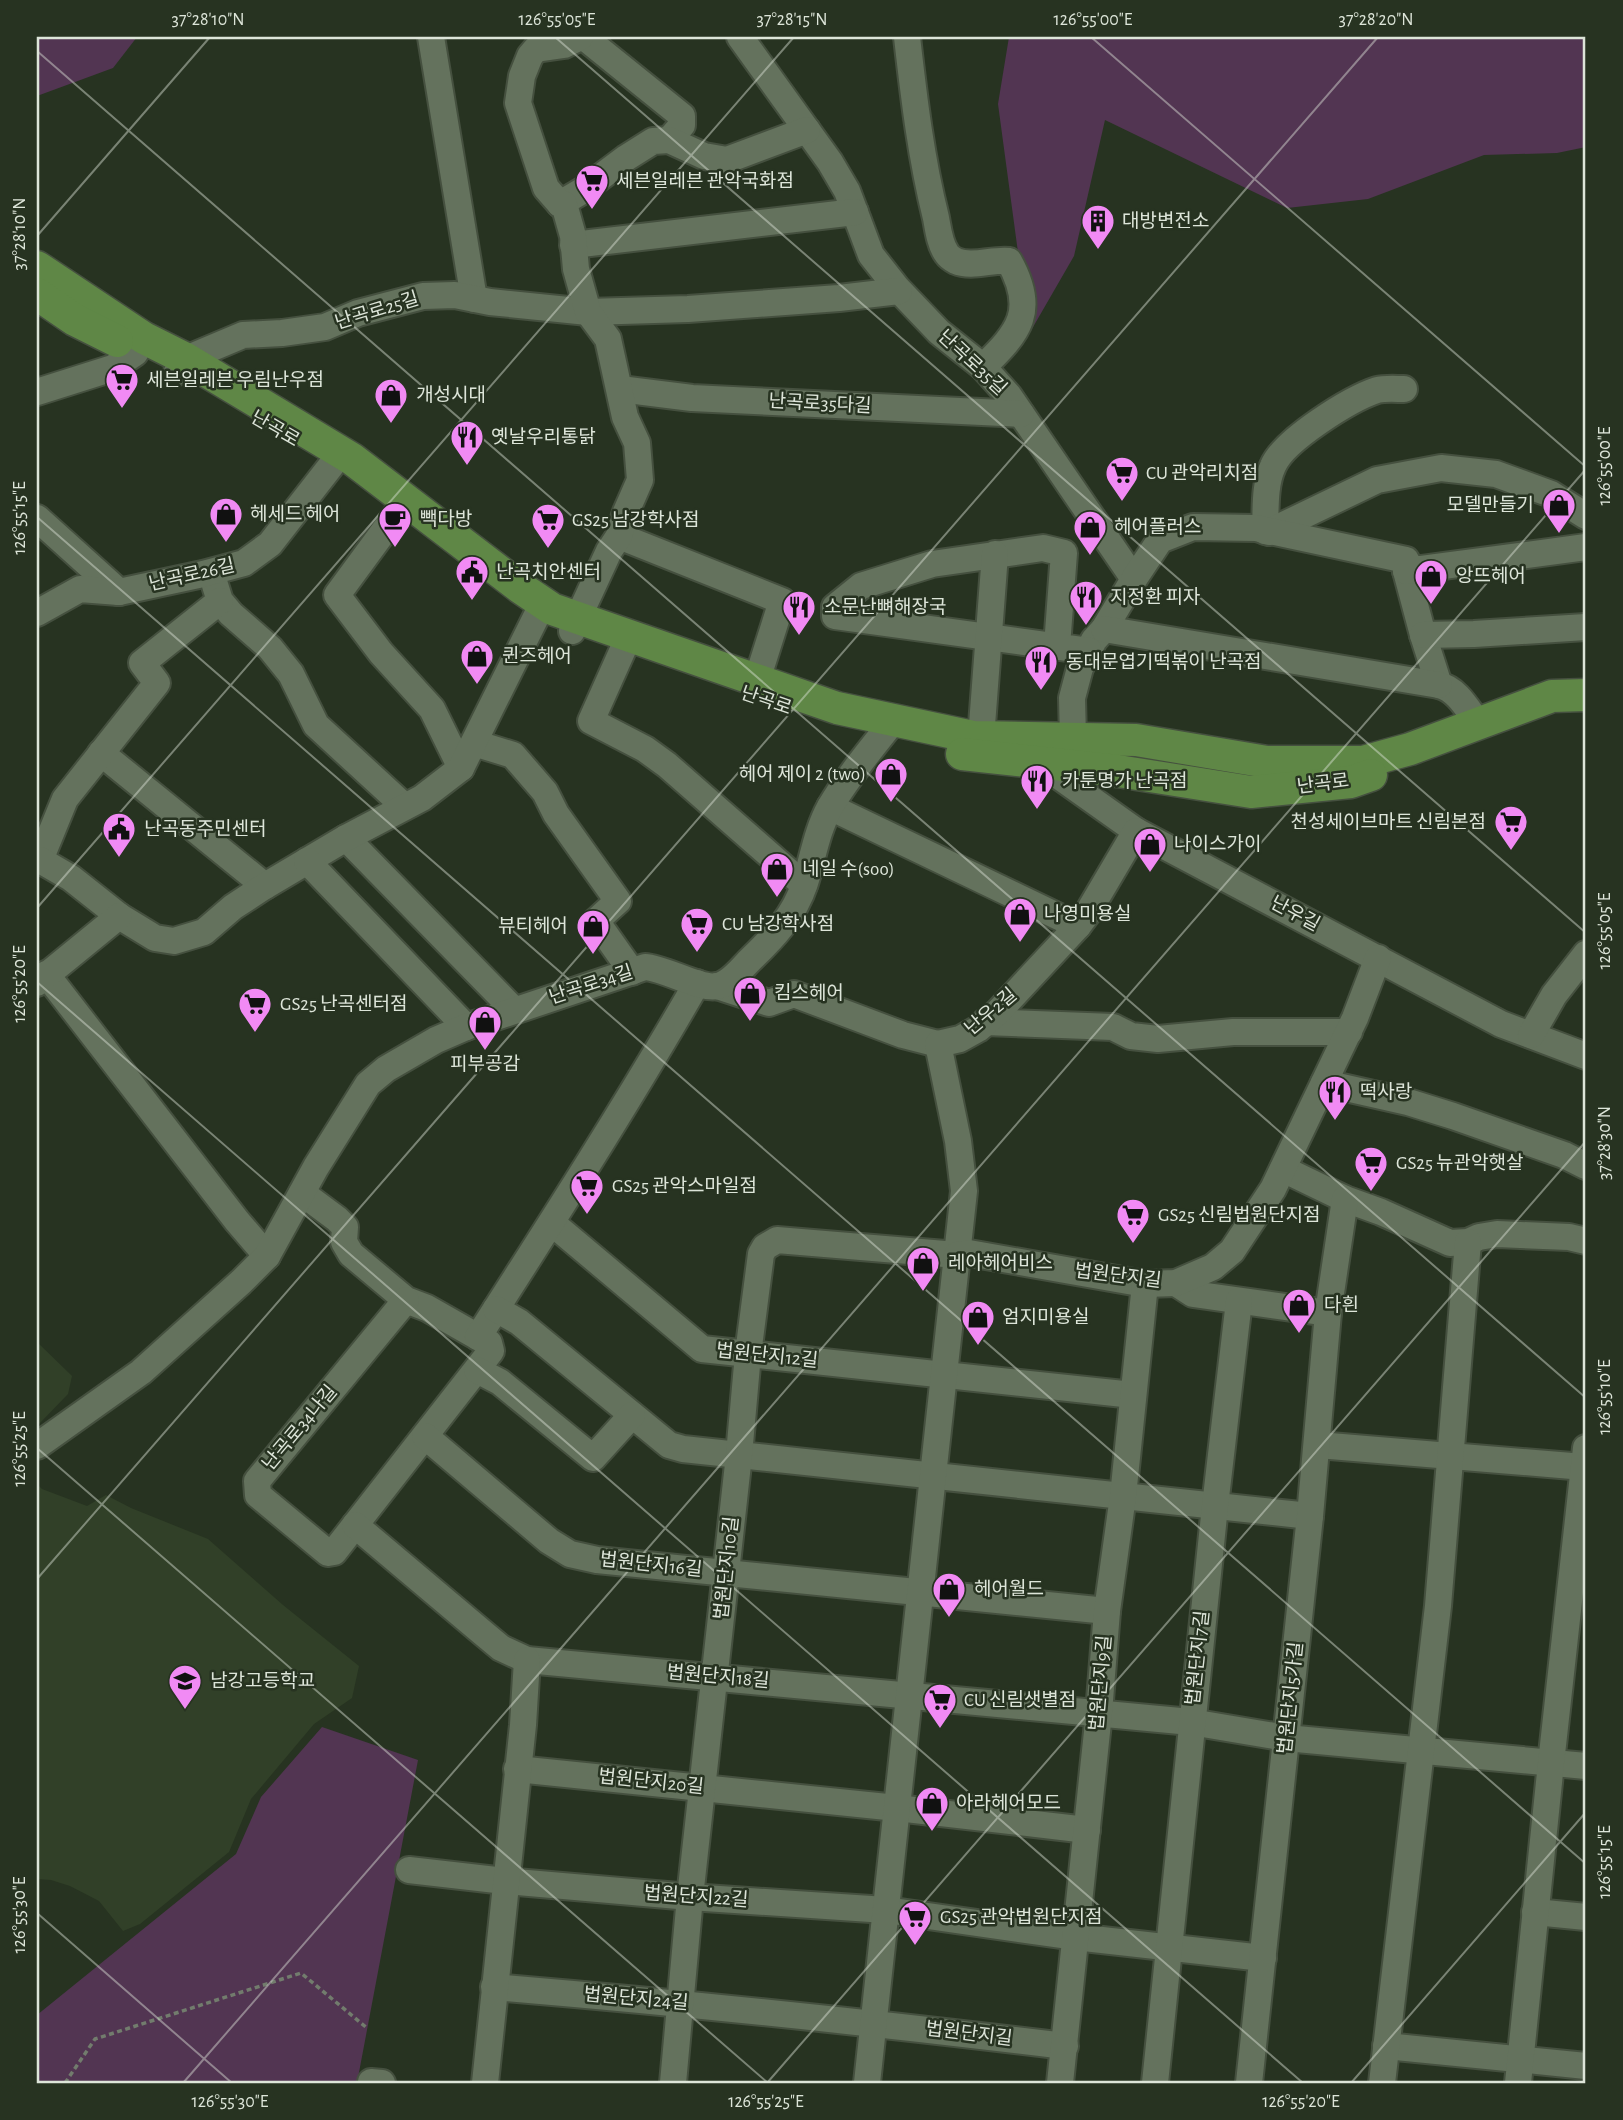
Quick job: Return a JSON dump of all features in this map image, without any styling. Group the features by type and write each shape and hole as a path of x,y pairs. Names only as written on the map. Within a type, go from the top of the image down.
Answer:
{"main road":[{"name":"난곡로","path":"37,267 140,345"},
{"name":"난곡로","path":"37,294 75,320 140,345 181,366 337,458 539,610 831,723 981,738 1136,740 1268,762 1363,762 1410,749 1552,696 1586,695"},
{"name":"난곡로","path":"626,643 757,680 888,729 974,757 1118,771 1251,792 1351,782 1554,713 1586,713"}],"street":[{"path":"431,37 474,299"},
{"path":"574,624 619,536 639,481 637,443 625,416 608,339 588,312 576,269 564,204 546,188 518,103 522,76 530,56 536,49 564,46 582,37 681,116 682,125 669,140"},
{"name":"난곡로35길","path":"740,37 836,172 847,191 871,255 899,291 939,332 983,368 1009,396 1134,579"},
{"path":"907,37 919,138 933,208 947,254 957,261 975,264 1009,261 1023,296 1023,310 1018,328 983,368"},
{"path":"561,204 653,141 669,140 704,156 727,160 807,131"},
{"path":"573,245 855,212"},
{"name":"난곡로25길","path":"181,366 243,335 325,327 358,313 423,296 455,295 588,312 688,309 899,291"},
{"path":"37,392 113,368 140,345"},
{"name":"난곡로35다길","path":"620,388 692,398 1021,414"},
{"path":"1267,531 1270,472 1281,453 1339,409 1379,390 1404,389"},
{"name":"난곡로26길","path":"37,613 80,589 119,592 244,563 270,544 337,458"},
{"path":"1267,531 1377,480 1441,468 1496,474 1551,495 1586,516"},
{"path":"402,506 337,596 382,653 432,709 461,768"},
{"path":"37,518 119,592"},
{"path":"1073,739 1072,698 1080,668 1094,640 1104,629 1160,540 1193,527 1256,528 1406,560 1406,571 1439,685"},
{"name":"난곡로","path":"619,536 782,601 757,680"},
{"path":"1406,571 1586,547"},
{"path":"1057,646 1064,553 1043,548 932,564 861,586 835,607 835,616 1089,651"},
{"path":"981,738 995,554"},
{"path":"212,572 220,601 270,648 291,674 316,725 404,806"},
{"path":"220,601 142,663 157,683 65,799 38,860 71,878 119,916 155,937 174,941 204,932 233,907 265,886 346,838 422,799 461,768 539,610"},
{"path":"1423,635 1586,627"},
{"path":"1104,629 1439,685 1446,687 1461,700 1478,723"},
{"path":"626,643 591,721 645,749 667,765 804,885"},
{"path":"302,1194 345,1227 345,1242 351,1254 406,1300 427,1308 478,1337 661,1046 707,985 735,976 777,934 794,908 804,885 820,827 830,807 856,768 888,729"},
{"name":"난우길","path":"1027,738 1060,777 1136,831 1501,1024 1586,1056"},
{"path":"474,743 513,755 545,792 555,814 618,901 596,921 632,972"},
{"path":"101,753 265,886"},
{"path":"830,807 1079,926"},
{"name":"난우2길","path":"938,1044 960,1039 985,1023 1079,926 1136,831"},
{"path":"346,838 514,1010"},
{"path":"307,862 466,1027"},
{"path":"119,916 42,978 267,1256"},
{"path":"1531,1035 1554,995 1586,954"},
{"name":"법원단지길","path":"957,1255 969,1253 1145,1283 1176,1283 1213,1267 1231,1251 1273,1189 1349,1032 1378,958"},
{"name":"난곡로34길","path":"37,1446 141,1372 267,1256 316,1167 368,1084 386,1069 436,1040 514,1010 645,967 657,968 769,1003 794,994 903,1035 938,1044"},
{"path":"985,1023 1113,1027 1131,1036 1158,1039 1233,1032 1349,1032"},
{"path":"867,2083 964,1191 958,1141 938,1044"},
{"path":"1324,1083 1408,1102 1564,1155 1586,1166"},
{"path":"1283,1169 1345,1199 1450,1243 1468,1242 1497,1234 1569,1237 1586,1241"},
{"name":"법원단지5가길","path":"1249,2083 1311,1516 1328,1313 1345,1199"},
{"name":"법원단지12길","path":"552,1223 702,1349 944,1374"},
{"name":"법원단지10길","path":"673,2083 690,1897 739,1455 747,1354 761,1254 777,1240 957,1255"},
{"path":"1382,2083 1438,1606 1468,1242"},
{"name":"법원단지9길","path":"1060,2083 1100,1713 1107,1611 1123,1496 1145,1283"},
{"path":"1176,1283 1193,1294 1328,1313"},
{"name":"난곡로34나길","path":"406,1300 257,1481 258,1495 328,1553 334,1552 491,1351 489,1343 478,1337"},
{"name":"법원단지7길","path":"1154,2083 1214,1506 1240,1301"},
{"path":"496,1309 519,1322 669,1445 683,1450 1311,1516"},
{"path":"477,1370 500,1382 593,1458 632,1415"},
{"path":"944,1374 1133,1395"},
{"name":"법원단지16길","path":"425,1436 526,1522 570,1554 597,1560 919,1592"},
{"path":"1318,1445 1450,1456 1585,1457 1520,2072"},
{"name":"법원단지18길","path":"355,1525 501,1648 527,1660 1191,1722 1286,1738 1586,1766"},
{"path":"919,1592 1107,1611"},
{"path":"485,2083 523,1725 527,1660"},
{"name":"법원단지20길","path":"517,1769 897,1808"},
{"path":"897,1808 1087,1830"},
{"name":"법원단지22길","path":"409,1870 690,1897 886,1910 1075,1937 1263,1958"},
{"path":"1535,1912 1586,1917"},
{"name":"법원단지24길","path":"494,1987 874,2023"},
{"name":"법원단지길","path":"874,2023 1065,2046"},
{"path":"1386,2046 1520,2072 1586,2066"}],"path":[{"path":"65,2083 95,2039 301,1973 367,2028"}],"shaded area":[{"path":"37,37 137,37 113,68 37,96"},
{"path":"1009,37 1586,37 1586,147 1557,153 1484,155 1368,199 1287,208 1105,120 1074,256 1029,334 998,104"},
{"path":"37,1342 72,1376 68,1394 37,1426"},
{"name":"남강고등학교","path":"37,1484 42,1489 87,1506 106,1495 208,1539 283,1605 359,1666 352,1698 314,1724 251,1799 229,1852 140,1924 123,1931 99,1901 70,1886 37,1879"},
{"path":"322,1727 418,1760 357,2083 37,2083 37,2015 236,1854 261,1797"}],"place":[{"name":"세븐일레븐 관악국화점","path":"592,211"},
{"name":"대방변전소","path":"1098,251"},
{"name":"세븐일레븐 우림난우점","path":"122,410"},
{"name":"개성시대","path":"391,425"},
{"name":"옛날우리통닭","path":"467,467"},
{"name":"CU 관악리치점","path":"1122,503"},
{"name":"모델만들기","path":"1559,535"},
{"name":"헤세드 헤어","path":"226,544"},
{"name":"빽다방","path":"395,549"},
{"name":"GS25 남강학사점","path":"548,550"},
{"name":"헤어플러스","path":"1090,557"},
{"name":"난곡치안센터","path":"472,602"},
{"name":"앙뜨헤어","path":"1431,606"},
{"name":"지정환 피자","path":"1086,627"},
{"name":"소문난뼈해장국","path":"799,637"},
{"name":"퀸즈헤어","path":"477,686"},
{"name":"동대문엽기떡볶이 난곡점","path":"1041,692"},
{"name":"헤어 제이 2 (two)","path":"891,804"},
{"name":"카툰명가 난곡점","path":"1037,811"},
{"name":"천성세이브마트 신림본점","path":"1511,852"},
{"name":"난곡동주민센터","path":"119,859"},
{"name":"나이스가이","path":"1150,874"},
{"name":"네일 수(soo)","path":"777,899"},
{"name":"나영미용실","path":"1020,944"},
{"name":"CU 남강학사점","path":"697,954"},
{"name":"뷰티헤어","path":"593,956"},
{"name":"킴스헤어","path":"750,1023"},
{"name":"GS25 난곡센터점","path":"255,1034"},
{"name":"피부공감","path":"485,1052"},
{"name":"떡사랑","path":"1335,1122"},
{"name":"GS25 뉴관악햇살","path":"1371,1193"},
{"name":"GS25 관악스마일점","path":"587,1216"},
{"name":"GS25 신림법원단지점","path":"1133,1245"},
{"name":"레아헤어비스","path":"923,1293"},
{"name":"다흰","path":"1299,1335"},
{"name":"엄지미용실","path":"978,1347"},
{"name":"헤어월드","path":"949,1619"},
{"name":"남강고등학교","path":"185,1711"},
{"name":"CU 신림샛별점","path":"940,1730"},
{"name":"아라헤어모드","path":"932,1833"},
{"name":"GS25 관악법원단지점","path":"915,1947"}]}
